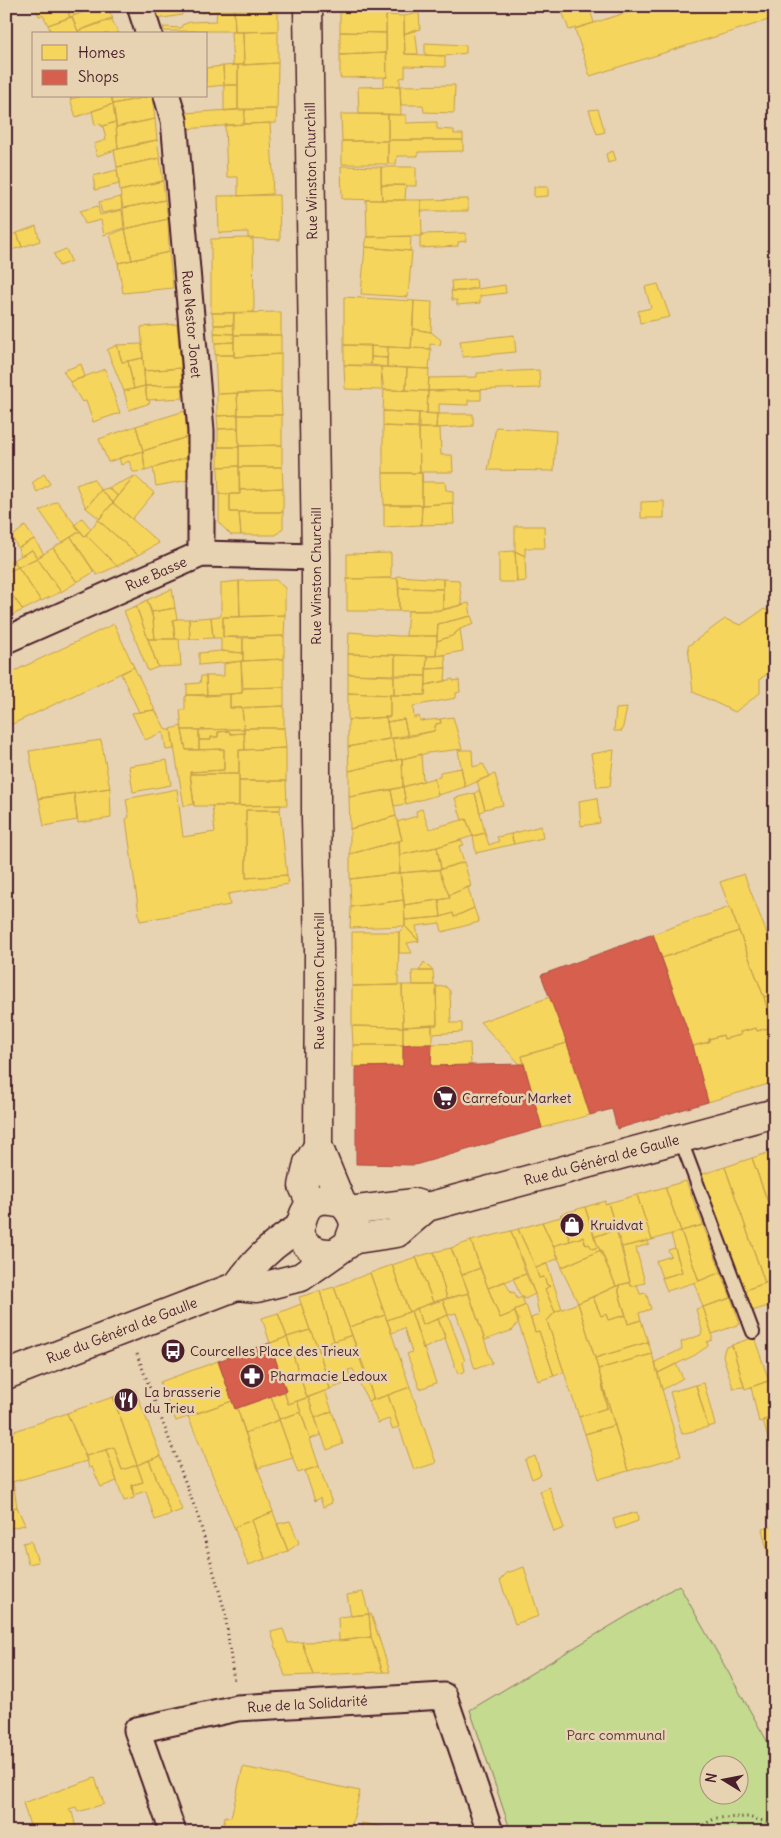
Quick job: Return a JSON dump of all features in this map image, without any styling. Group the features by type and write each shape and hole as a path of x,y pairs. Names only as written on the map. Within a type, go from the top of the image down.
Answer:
{"main road":[{"name":"Rue Winston Churchill","path":"308,6 316,557 316,818 319,951 318,1146"},
{"name":"Rue du Général de Gaulle","path":"427,1207 775,1113"},
{"path":"311,1204 303,1186 308,1163 318,1146"},
{"path":"237,1286 257,1288 301,1277 341,1246 354,1228 353,1219 345,1207 318,1146"},
{"path":"327,1199 345,1207 414,1203 427,1207 397,1232 341,1246 323,1254 314,1251 307,1245 302,1238 299,1228 304,1214 311,1204 327,1199"},
{"path":"237,1286 250,1268 287,1235 299,1228"},
{"name":"Rue du Général de Gaulle","path":"6,1375 237,1286"}],"street":[{"path":"140,6 148,32"},
{"name":"Rue Nestor Jonet","path":"168,98 174,120 201,431 201,554"},
{"name":"Rue Basse","path":"6,640 201,554 316,557"},
{"name":"Rue de la Solidarité","path":"173,1832 137,1730 237,1708 444,1696 490,1832"}],"lane":[{"path":"680,1138 753,1332"}],"path":[{"path":"127,1328 198,1516 225,1612 237,1708"},
{"path":"690,1832 716,1818 748,1817 775,1824"}],"green space":[{"name":"Parc communal","path":"679,1585 775,1755 775,1832 511,1832 470,1710"}],"building: Homes":[{"path":"66,6 89,6 85,8 86,11 70,17"},
{"path":"66,6 70,17 48,25 43,15 39,16 35,7"},
{"path":"89,6 107,6 113,19 78,31 72,17 70,17 86,11 85,8"},
{"path":"152,6 182,6 182,15 157,19"},
{"path":"200,6 214,6 214,10 234,10 235,31 164,31 163,27 181,28 182,25 190,22 216,21 217,11 201,13"},
{"path":"214,6 234,6 234,10 214,10"},
{"path":"234,6 278,6 278,9 234,10"},
{"path":"340,6 386,6 386,8 340,8"},
{"path":"560,6 589,6 594,23 569,30"},
{"path":"647,6 775,6 775,18 590,76 575,29"},
{"path":"340,8 386,8 386,33 340,32"},
{"path":"278,9 278,31 235,32 234,10"},
{"path":"419,13 420,29 404,34 404,16"},
{"path":"386,15 404,16 405,54 445,56 445,67 405,66 405,77 400,78 400,86 384,86 384,78 387,77"},
{"path":"72,17 78,32 51,32 48,25"},
{"path":"111,18 118,32 78,32"},
{"path":"415,29 418,54 405,54 404,34"},
{"path":"278,31 278,63 244,65 243,32"},
{"path":"231,32 243,32 244,65 233,65"},
{"path":"340,32 386,33 386,53 340,55"},
{"path":"425,43 466,45 466,53 445,56 425,55"},
{"path":"386,53 387,77 340,78 340,55"},
{"path":"278,63 277,109 238,110 238,65"},
{"path":"238,65 238,85 224,85 223,66"},
{"path":"223,66 224,85 208,87 208,68"},
{"path":"224,85 238,85 238,110 224,111"},
{"path":"455,85 454,113 424,112 423,105 401,105 400,86"},
{"path":"400,86 401,115 359,114 358,87"},
{"path":"112,98 113,104 76,117 70,99"},
{"path":"112,98 142,98 113,104"},
{"path":"142,98 152,98 155,119 116,127 113,104"},
{"path":"113,104 116,122 103,126 101,124 95,125 92,111"},
{"path":"245,109 277,109 276,123 244,124"},
{"path":"245,109 244,124 186,129 185,113"},
{"path":"598,109 605,132 597,134 589,110"},
{"path":"341,114 388,114 388,141 342,141"},
{"path":"388,114 406,115 406,123 437,122 437,129 454,130 454,134 463,134 463,140 388,140"},
{"path":"155,119 157,140 118,149 116,127"},
{"path":"116,122 118,149 97,156 94,144 106,140 103,126"},
{"path":"270,123 273,174 272,194 238,196 238,177 227,177 225,125"},
{"path":"157,140 160,158 117,167 114,150"},
{"path":"388,140 463,140 463,151 418,152 418,156 397,156 396,164 388,164"},
{"path":"342,141 388,141 388,164 342,164"},
{"path":"613,151 616,160 608,163 606,154"},
{"path":"160,158 163,181 120,191 117,167"},
{"path":"341,166 381,167 382,200 342,199"},
{"path":"381,167 416,167 416,186 381,185"},
{"path":"117,170 119,184 95,190 93,176"},
{"path":"163,181 165,200 123,208 120,191"},
{"path":"381,185 406,185 405,200 382,200"},
{"path":"534,187 548,187 548,196 534,197"},
{"path":"279,195 280,240 248,238 248,232 219,233 218,196"},
{"path":"121,197 122,209 102,213 99,202"},
{"path":"468,199 468,211 421,211 421,200"},
{"path":"165,200 168,219 125,229 123,208"},
{"path":"366,200 421,200 422,236 367,237"},
{"path":"98,206 100,215 122,210 124,228 104,235 101,220 85,224 80,211"},
{"path":"168,219 169,252 132,260 125,229"},
{"path":"36,226 40,241 22,247 17,233"},
{"path":"125,229 132,260 118,263 110,235"},
{"path":"17,233 22,247 11,250 6,237"},
{"path":"466,233 466,241 458,242 458,246 420,248 420,236 422,234"},
{"path":"411,236 410,251 365,247 367,237"},
{"path":"248,238 253,240 254,312 211,313 211,239"},
{"path":"365,247 412,251 408,297 361,294"},
{"path":"66,249 71,261 59,266 54,254"},
{"path":"169,252 173,288 123,293 118,263"},
{"path":"476,279 477,287 463,291 452,291 451,281"},
{"path":"658,284 670,317 640,323 638,311 651,308 645,287"},
{"path":"505,285 506,293 480,296 480,303 457,305 457,300 452,300 451,291"},
{"path":"344,297 414,301 411,348 344,345"},
{"path":"414,301 432,302 431,332 413,329"},
{"path":"281,312 281,335 234,335 234,313"},
{"path":"212,313 234,313 233,325 214,325"},
{"path":"177,324 181,368 144,371 141,327"},
{"path":"214,325 233,325 234,334 214,333"},
{"path":"413,329 431,332 441,340 440,345 430,344 430,349 411,348"},
{"path":"214,333 234,334 234,342 215,343"},
{"path":"234,335 281,335 281,354 234,357"},
{"path":"514,335 516,352 463,357 460,341"},
{"path":"234,342 234,355 215,355 215,343"},
{"path":"142,344 143,358 122,362 117,345"},
{"path":"117,345 122,362 128,361 134,389 124,391 107,350"},
{"path":"344,345 371,345 371,365 344,365"},
{"path":"371,346 388,347 387,358 371,357"},
{"path":"388,347 431,349 429,369 387,367"},
{"path":"281,354 281,392 217,394 215,355 234,355 234,357"},
{"path":"371,357 387,358 387,367 371,365"},
{"path":"143,358 145,386 134,389 128,361"},
{"path":"81,364 85,377 70,382 63,371"},
{"path":"344,365 381,367 382,390 345,389"},
{"path":"381,367 407,368 406,390 384,390"},
{"path":"181,368 182,385 145,386 144,371"},
{"path":"407,368 429,369 428,391 406,390"},
{"path":"105,369 120,413 93,422 86,401 82,402 70,382"},
{"path":"539,370 540,388 428,391 429,378 477,377 477,373"},
{"path":"182,385 183,398 147,400 145,386"},
{"path":"145,386 147,400 150,403 129,410 124,391"},
{"path":"384,390 428,391 427,413 383,411"},
{"path":"481,390 481,400 468,400 468,405 439,404 439,414 427,413 428,391"},
{"path":"281,392 282,415 238,415 237,393"},
{"path":"237,393 238,415 217,416 217,394"},
{"path":"185,411 187,437 143,451 136,426"},
{"path":"383,411 419,413 418,427 383,426"},
{"path":"419,413 437,414 436,428 419,428"},
{"path":"437,414 473,414 473,426 436,428"},
{"path":"238,415 282,415 282,445 239,446"},
{"path":"238,415 238,428 218,429 217,416"},
{"path":"136,426 143,451 108,462 99,439"},
{"path":"383,426 419,428 420,473 383,473"},
{"path":"496,427 556,431 554,471 488,470"},
{"path":"238,428 239,447 218,447 218,429"},
{"path":"419,428 440,428 441,455 452,455 453,472 420,473"},
{"path":"187,437 188,457 145,471 143,451"},
{"path":"282,445 282,467 239,467 239,446"},
{"path":"218,447 239,447 239,466 218,467"},
{"path":"143,451 145,471 133,472 129,461 121,465 119,458"},
{"path":"188,457 188,480 156,486 153,468"},
{"path":"239,466 240,494 219,494 218,467"},
{"path":"239,467 282,467 283,488 239,490"},
{"path":"383,473 422,473 422,505 384,505"},
{"path":"44,474 50,484 37,492 32,483"},
{"path":"135,476 154,493 132,519 113,503"},
{"path":"135,476 118,496 108,488"},
{"path":"93,479 101,490 86,508 76,485"},
{"path":"422,482 445,482 446,490 453,491 453,503 422,505"},
{"path":"108,488 118,496 113,503 101,490"},
{"path":"283,488 283,512 230,512 230,494 240,494 239,490"},
{"path":"101,490 113,502 100,519 86,508"},
{"path":"219,494 230,494 230,512 239,512 241,535 231,535 219,523"},
{"path":"57,501 80,531 62,543 40,511"},
{"path":"664,501 664,518 641,518 641,502"},
{"path":"113,503 159,543 138,555 98,520"},
{"path":"453,503 454,524 421,525 422,505"},
{"path":"384,505 422,505 421,525 384,527"},
{"path":"239,512 283,512 283,528 276,535 241,535"},
{"path":"82,518 91,529 84,536 75,525"},
{"path":"98,520 138,555 117,566 86,535"},
{"path":"25,526 34,539 18,548 12,537"},
{"path":"515,526 544,526 545,548 525,548 525,556 515,551"},
{"path":"81,531 117,566 97,575 71,537"},
{"path":"71,537 94,572 77,582 53,548"},
{"path":"34,539 44,554 37,558 32,550 21,556 18,548"},
{"path":"53,548 77,582 61,592 37,558"},
{"path":"32,550 37,558 18,567 13,560"},
{"path":"515,551 525,556 526,581 517,582"},
{"path":"515,551 517,582 499,582 499,552"},
{"path":"391,553 391,578 347,579 347,554"},
{"path":"37,558 61,592 41,601 18,567"},
{"path":"13,560 18,567 6,573 6,565"},
{"path":"18,567 41,601 23,610 6,587 6,573"},
{"path":"397,576 443,579 443,589 399,588"},
{"path":"347,579 398,579 399,611 347,611"},
{"path":"443,579 459,580 462,605 443,610"},
{"path":"276,580 285,588 285,615 240,617 239,581"},
{"path":"239,581 240,617 223,617 223,637 243,638 243,653 221,651 221,638 213,638 211,617 221,616 221,583"},
{"path":"6,587 23,610 6,618"},
{"path":"399,588 443,589 443,610 399,611"},
{"path":"172,589 175,608 152,612 147,600"},
{"path":"147,600 153,619 155,639 148,639 136,606"},
{"path":"469,603 471,616 438,624 437,636 406,636 408,611 436,611"},
{"path":"136,606 158,667 148,671 124,611"},
{"path":"175,608 177,619 173,620 175,639 155,639 152,612"},
{"path":"764,609 775,614 775,672 771,671 760,679 760,693 735,712 693,692 688,646 725,619 741,625"},
{"path":"285,615 284,636 223,637 223,617"},
{"path":"471,616 474,624 460,629 452,636 437,641 438,624"},
{"path":"211,617 213,638 190,639 189,619"},
{"path":"189,619 190,639 175,639 173,620"},
{"path":"114,624 134,667 6,727 6,675"},
{"path":"460,629 463,651 436,656 437,641 452,636"},
{"path":"349,632 397,636 437,636 436,656 348,654"},
{"path":"284,636 284,659 243,661 243,638"},
{"path":"148,639 179,639 181,666 158,667"},
{"path":"221,651 243,653 243,661 199,665 199,653"},
{"path":"348,654 395,655 395,675 348,674"},
{"path":"395,655 427,656 426,676 395,675"},
{"path":"445,655 446,668 426,669 427,656"},
{"path":"284,659 284,687 243,688 241,661"},
{"path":"241,661 242,693 207,696 206,676 224,676 224,664"},
{"path":"134,667 155,710 139,712 121,674"},
{"path":"446,668 445,681 426,685 426,669"},
{"path":"348,674 394,676 394,695 348,693"},
{"path":"201,676 206,676 207,696 187,695 187,684 200,683"},
{"path":"394,676 426,676 425,695 394,695"},
{"path":"453,679 453,681 459,680 460,692 456,693 456,698 413,706 414,718 419,716 420,721 440,719 441,723 436,724 434,731 408,737 404,719 387,722 386,717 390,717 390,695 425,695 426,685"},
{"path":"284,687 284,706 230,708 230,694 242,693 243,688"},
{"path":"348,693 390,695 390,717 348,720"},
{"path":"230,694 230,708 242,708 244,729 182,730 180,710 185,710 185,697 187,695"},
{"path":"284,706 284,728 244,728 242,708"},
{"path":"627,708 622,731 614,731 616,709"},
{"path":"155,710 166,730 171,730 174,749 166,750 163,732 145,740 132,713"},
{"path":"386,717 390,739 348,747 348,720"},
{"path":"453,717 462,749 428,753 397,760 392,738 434,731 436,724 441,723 440,719"},
{"path":"404,719 408,737 390,739 387,722"},
{"path":"181,726 186,750 224,749 224,770 190,772 194,804 184,806 171,729"},
{"path":"244,728 284,728 286,748 245,750"},
{"path":"244,729 244,733 218,732 218,737 211,737 211,740 199,740 199,730"},
{"path":"182,730 199,730 199,750 186,750"},
{"path":"229,731 231,734 244,733 245,750 239,750 239,774 190,774 190,772 224,770 224,749 199,750 199,740 211,740 211,737 218,737 218,732"},
{"path":"392,738 397,760 349,771 348,747"},
{"path":"101,740 110,788 38,799 29,751"},
{"path":"286,748 286,781 239,781 239,750"},
{"path":"458,750 472,750 473,767 483,764 490,776 465,787"},
{"path":"614,750 610,786 597,787 591,754"},
{"path":"421,754 423,781 403,787 402,759"},
{"path":"402,759 403,787 349,797 349,771"},
{"path":"167,760 171,785 133,792 129,766"},
{"path":"461,768 465,787 438,795 434,778 440,777 440,772"},
{"path":"190,774 239,774 239,806 194,806"},
{"path":"495,774 503,805 485,809 477,781"},
{"path":"434,778 438,795 406,804 403,787"},
{"path":"239,781 286,781 287,805 239,806"},
{"path":"403,787 406,804 394,806 391,790"},
{"path":"110,788 111,818 78,823 74,793"},
{"path":"177,789 183,837 215,832 212,806 281,805 280,810 246,810 246,878 287,875 288,884 228,894 230,905 140,921 126,819 129,817 126,799"},
{"path":"391,790 396,816 350,829 349,797"},
{"path":"479,790 485,809 480,813 475,793"},
{"path":"74,793 77,820 44,826 39,798"},
{"path":"475,793 485,833 473,836 466,819 462,820 455,798"},
{"path":"597,798 600,823 581,826 579,801"},
{"path":"422,809 429,829 466,819 473,836 437,847 400,855 399,841 402,840 397,822 417,816 416,811"},
{"path":"246,810 280,810 287,875 246,878"},
{"path":"396,816 402,840 350,854 350,829"},
{"path":"541,826 543,838 514,844 511,834"},
{"path":"485,833 489,845 499,841 497,837 511,834 514,844 476,853 473,836"},
{"path":"461,840 464,845 459,846 464,862 441,869 437,847"},
{"path":"399,841 400,873 350,879 350,854"},
{"path":"437,847 441,869 400,873 400,855"},
{"path":"464,862 471,886 449,895 439,870"},
{"path":"439,870 450,898 404,905 400,873"},
{"path":"400,873 404,900 351,907 350,879"},
{"path":"744,874 775,955 775,994 764,997 720,882"},
{"path":"471,886 468,888 474,908 454,917 453,913 441,917 439,900 450,898 449,895"},
{"path":"404,900 405,926 350,928 351,907"},
{"path":"439,900 441,917 405,920 404,905"},
{"path":"730,907 739,931 662,958 653,934"},
{"path":"474,908 479,922 442,932 440,923 416,926 419,941 405,926 405,920 441,917 453,913 454,917"},
{"path":"405,926 419,941 407,943 412,953 399,953 399,932"},
{"path":"739,931 764,997 772,1027 757,1031 756,1028 740,1032 741,1035 724,1039 723,1035 709,1039 709,1042 693,1046 662,958"},
{"path":"352,932 399,932 398,985 352,986"},
{"path":"424,962 433,971 419,971"},
{"path":"412,971 433,971 434,985 413,985"},
{"path":"402,985 403,1027 352,1026 352,986"},
{"path":"402,985 436,985 437,1025 403,1027"},
{"path":"436,985 437,987 445,986 450,991 451,1023 462,1023 462,1032 432,1034 432,1025 437,1025"},
{"path":"775,994 775,1034 764,997"},
{"path":"550,997 567,1043 522,1056 524,1064 520,1064 480,1022"},
{"path":"432,1025 432,1044 403,1045 403,1027"},
{"path":"352,1026 403,1027 403,1045 353,1045"},
{"path":"772,1027 775,1035 775,1082 708,1102 693,1046 709,1042 709,1039 723,1035 724,1039 741,1035 740,1032 756,1028 757,1031"},
{"path":"470,1043 471,1065 431,1066 432,1044"},
{"path":"567,1043 590,1115 542,1128 522,1056"},
{"path":"353,1045 403,1045 403,1066 353,1067"},
{"path":"774,1151 775,1204 769,1206 752,1158"},
{"path":"752,1158 771,1210 767,1211 775,1233 775,1280 765,1283 725,1167"},
{"path":"725,1167 765,1283 742,1291 700,1175"},
{"path":"686,1181 703,1225 681,1231 665,1187"},
{"path":"665,1187 681,1231 652,1240 637,1195"},
{"path":"637,1195 652,1240 622,1247 608,1203"},
{"path":"605,1201 605,1204 608,1203 616,1229 594,1237 585,1207"},
{"path":"775,1204 775,1227 773,1227 767,1211 771,1210 769,1206"},
{"path":"585,1207 598,1247 592,1249 589,1244 586,1245 583,1237 570,1241 561,1214"},
{"path":"561,1214 570,1241 553,1246 542,1222 561,1217"},
{"path":"542,1222 559,1258 536,1268 518,1229"},
{"path":"703,1225 721,1272 699,1281 681,1231"},
{"path":"518,1229 539,1278 544,1277 547,1285 550,1286 545,1289 555,1312 547,1321 564,1372 554,1376 539,1331 535,1332 531,1318 539,1315 535,1294 511,1231"},
{"path":"616,1229 630,1282 616,1286 594,1237"},
{"path":"511,1231 526,1274 488,1288 471,1241"},
{"path":"681,1231 699,1281 667,1291 662,1278 682,1272 671,1235"},
{"path":"583,1237 586,1245 589,1244 592,1249 598,1247 601,1250 562,1267 553,1246"},
{"path":"471,1241 480,1268 462,1275 451,1248"},
{"path":"648,1241 649,1244 636,1248 645,1283 631,1286 622,1247"},
{"path":"451,1248 469,1293 447,1298 434,1252"},
{"path":"675,1248 682,1272 662,1278 656,1261 671,1256 668,1250"},
{"path":"601,1250 616,1286 578,1303 561,1268"},
{"path":"434,1252 447,1298 433,1302 416,1257"},
{"path":"416,1257 433,1302 409,1312 392,1265"},
{"path":"547,1264 562,1309 555,1312 545,1289 550,1286 547,1285 544,1277 539,1278 536,1268"},
{"path":"392,1265 409,1312 387,1320 370,1273"},
{"path":"480,1268 500,1318 515,1312 519,1320 513,1330 485,1340 462,1275"},
{"path":"721,1272 731,1298 703,1307 694,1283"},
{"path":"370,1273 385,1315 349,1327 334,1287"},
{"path":"526,1274 535,1294 525,1299 520,1295 513,1278"},
{"path":"775,1280 775,1304 752,1311 745,1290"},
{"path":"505,1281 511,1293 514,1292 517,1299 522,1297 526,1305 500,1318 488,1288"},
{"path":"629,1283 631,1286 637,1285 640,1294 646,1293 651,1309 639,1313 641,1320 628,1324 619,1293 619,1285"},
{"path":"619,1285 619,1293 626,1315 608,1320 606,1314 601,1316 593,1297"},
{"path":"334,1287 352,1335 334,1341 320,1291"},
{"path":"320,1291 334,1341 318,1347 299,1297"},
{"path":"469,1293 492,1363 475,1369 456,1313 448,1315 443,1300"},
{"path":"593,1297 601,1316 606,1314 608,1320 626,1315 628,1324 641,1320 648,1342 595,1358 578,1303"},
{"path":"731,1298 740,1324 712,1334 703,1307"},
{"path":"443,1300 448,1315 422,1325 417,1308"},
{"path":"578,1303 601,1378 607,1408 579,1417 547,1321 555,1312"},
{"path":"301,1304 310,1330 287,1337 278,1313"},
{"path":"775,1304 775,1333 768,1306"},
{"path":"526,1305 535,1332 539,1331 554,1376 538,1381 514,1310"},
{"path":"703,1307 712,1334 712,1340 707,1342 708,1346 695,1355 658,1373 655,1362 682,1349 681,1342 701,1335 702,1330 696,1309"},
{"path":"417,1308 422,1325 438,1319 446,1338 423,1349 411,1311"},
{"path":"411,1311 436,1383 420,1389 407,1354 412,1352 404,1328 392,1333 387,1320"},
{"path":"278,1313 287,1337 270,1343 262,1318"},
{"path":"385,1315 410,1387 374,1400 349,1327"},
{"path":"448,1315 465,1361 463,1362 465,1371 458,1374 438,1319"},
{"path":"310,1330 318,1347 330,1389 307,1398 287,1337"},
{"path":"352,1335 374,1400 368,1401 353,1369 348,1370 352,1381 330,1389 318,1347"},
{"path":"287,1337 307,1398 288,1404 284,1391 286,1391 270,1343"},
{"path":"754,1337 769,1381 745,1389 732,1345"},
{"path":"648,1342 652,1354 598,1369 595,1358"},
{"path":"732,1345 744,1387 733,1388 723,1356 725,1348"},
{"path":"652,1354 681,1456 628,1471 598,1369"},
{"path":"218,1361 232,1401 176,1421 160,1382"},
{"path":"676,1364 683,1378 662,1390 658,1373"},
{"path":"601,1378 615,1425 585,1434 579,1417 607,1408"},
{"path":"770,1380 775,1402 775,1417 759,1422 751,1387"},
{"path":"704,1383 715,1425 708,1427 696,1385"},
{"path":"696,1385 708,1427 682,1434 670,1392"},
{"path":"410,1387 436,1463 414,1470 388,1395"},
{"path":"135,1390 161,1456 137,1465 113,1397"},
{"path":"284,1391 288,1404 297,1401 301,1412 279,1419 271,1396"},
{"path":"325,1391 332,1411 315,1418 308,1397"},
{"path":"388,1395 399,1427 392,1429 389,1419 378,1423 368,1401"},
{"path":"271,1396 279,1420 245,1433 237,1408"},
{"path":"113,1397 137,1465 122,1470 114,1447 86,1456 67,1413"},
{"path":"308,1397 321,1435 310,1439 297,1401"},
{"path":"232,1401 235,1409 237,1408 273,1512 234,1527 188,1416"},
{"path":"332,1411 343,1444 327,1450 315,1418"},
{"path":"301,1412 319,1466 298,1473 279,1419"},
{"path":"67,1413 87,1461 12,1482 6,1458 6,1434"},
{"path":"775,1417 775,1465 763,1420"},
{"path":"279,1420 293,1458 258,1468 245,1433"},
{"path":"615,1425 628,1471 599,1479 585,1434"},
{"path":"114,1447 122,1470 137,1465 143,1482 132,1485 134,1498 124,1501 106,1450"},
{"path":"106,1450 117,1481 101,1487 92,1467 89,1468 86,1456"},
{"path":"161,1456 182,1510 171,1514 149,1460"},
{"path":"535,1456 541,1475 532,1479 525,1460"},
{"path":"6,1458 12,1482 6,1483"},
{"path":"149,1460 171,1514 155,1520 146,1491 133,1495 132,1485 143,1482 137,1465"},
{"path":"319,1466 332,1503 323,1507 320,1498 315,1501 305,1471"},
{"path":"13,1482 17,1507 6,1510 6,1483"},
{"path":"549,1487 564,1528 554,1532 540,1491"},
{"path":"17,1507 25,1525 6,1529 6,1510"},
{"path":"273,1512 288,1551 265,1559 252,1520"},
{"path":"637,1512 638,1521 616,1529 613,1519"},
{"path":"252,1520 265,1559 248,1565 234,1527"},
{"path":"290,1521 299,1543 288,1551 277,1524"},
{"path":"775,1526 775,1557 769,1558 762,1529"},
{"path":"31,1541 38,1562 28,1564 23,1543"},
{"path":"524,1567 539,1616 515,1624 500,1580 507,1573"},
{"path":"363,1592 369,1614 351,1616 347,1595"},
{"path":"369,1614 371,1637 339,1641 338,1617"},
{"path":"369,1614 371,1614 390,1672 383,1672 380,1664 371,1637"},
{"path":"283,1629 288,1643 302,1642 313,1675 285,1676 271,1632"},
{"path":"371,1637 383,1672 313,1675 302,1642 339,1641"},
{"path":"243,1767 360,1791 350,1832 223,1831 225,1816 231,1817"},
{"path":"95,1778 104,1804 78,1812 76,1807 69,1809 72,1812 77,1832 32,1832 23,1803"},
{"path":"362,1823 389,1829 389,1832 360,1832"}],"building: Shops":[{"path":"653,934 693,1046 708,1102 617,1129 612,1109 590,1115 567,1043 541,975"},
{"name":"Carrefour Market","path":"432,1044 431,1066 524,1064 542,1128 415,1165 356,1164 356,1067 403,1066 403,1045"},
{"name":"Pharmacie Ledoux","path":"270,1343 286,1391 235,1409 218,1361"}],"place":[{"name":"Carrefour Market","path":"445,1098"},
{"name":"Kruidvat","path":"572,1225"},
{"name":"Courcelles Place des Trieux","path":"173,1351"},
{"name":"Pharmacie Ledoux","path":"252,1376"},
{"name":"La brasserie du Trieu","path":"126,1400"}]}
